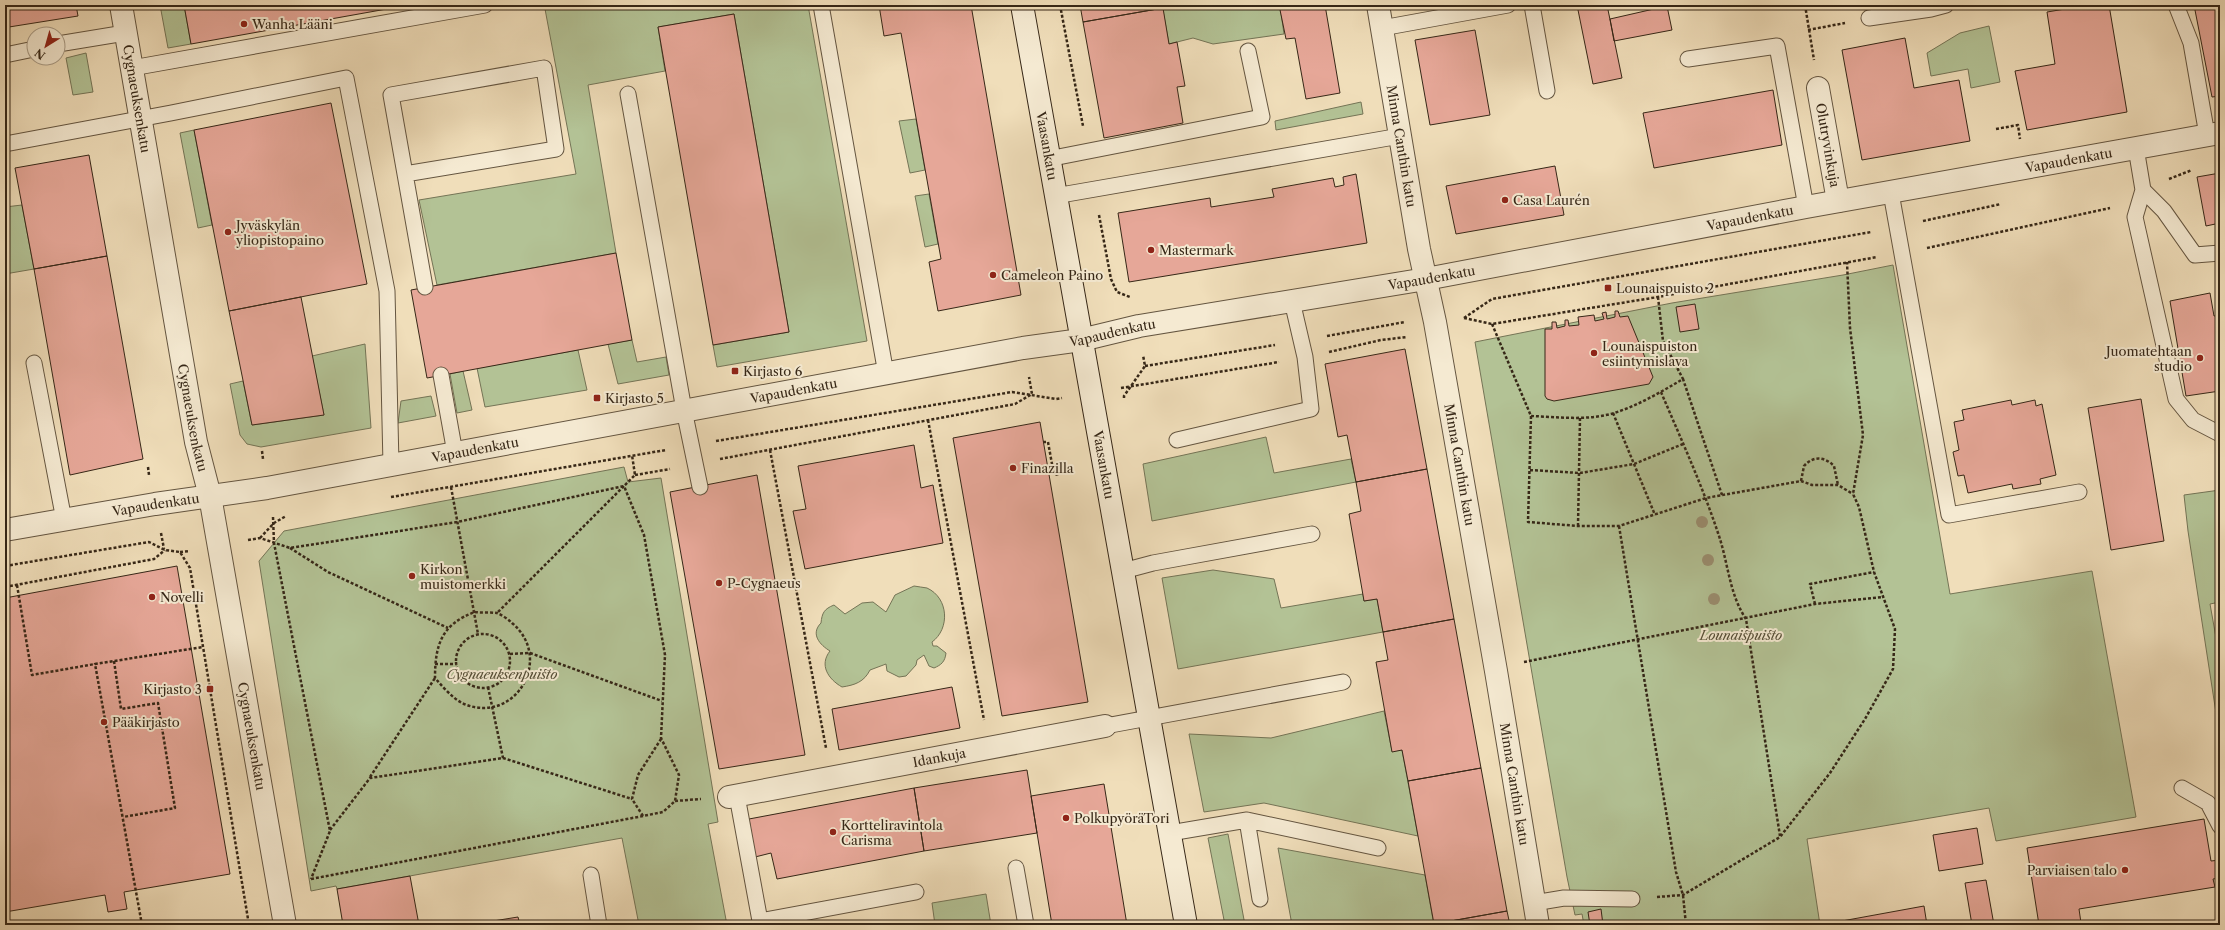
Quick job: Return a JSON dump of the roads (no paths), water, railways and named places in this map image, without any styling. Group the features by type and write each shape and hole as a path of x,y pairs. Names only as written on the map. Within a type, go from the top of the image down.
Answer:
{"street":[{"name":"Cygnaeuksenkatu","path":"120,5 196,442 210,496 285,925"},
{"name":"Vaasankatu","path":"1022,5 1048,159 1186,925"},
{"name":"Minna Canthin katu","path":"1378,5 1400,136 1437,330 1496,670 1538,925"},
{"name":"Olutryvinkuja","path":"1818,88 1838,201"},
{"name":"Vapaudenkatu","path":"5,530 267,488 1023,348 1081,340 1139,326 1292,302 1838,201 1891,193 2214,134"},
{"name":"Idankuja","path":"733,797 1105,726"}],"lane":[{"path":"132,68 485,5"},
{"path":"821,5 886,374"},
{"path":"1382,28 1508,5"},
{"path":"1532,5 1547,91"},
{"path":"1869,18 1931,10 1946,5"},
{"path":"2176,5 2191,43 2214,134"},
{"path":"66,43 125,33"},
{"path":"1688,59 1777,46 1806,207"},
{"path":"5,55 26,51"},
{"path":"1048,159 1262,117 1248,51"},
{"path":"405,174 556,149 544,68 391,95 425,287"},
{"path":"5,144 346,78 386,291 391,465"},
{"path":"628,94 684,410 700,486"},
{"path":"1055,196 1400,136"},
{"path":"2136,148 2143,190 2135,217 2176,399 2193,420 2220,434"},
{"path":"2143,190 2164,210 2195,255 2220,253"},
{"path":"1891,193 1949,515 2079,492"},
{"path":"1177,440 1311,409 1305,357 1292,302"},
{"path":"34,363 64,520"},
{"path":"441,375 455,453"},
{"path":"1123,571 1153,563 1312,534"},
{"name":"Idankuja","path":"1105,726 1343,682"},
{"path":"2182,788 2208,803 2220,826"},
{"path":"733,797 760,921 916,892"},
{"path":"1170,833 1247,820 1378,848"},
{"path":"1247,820 1260,899"},
{"path":"1016,868 1026,925"},
{"path":"591,875 599,925"},
{"path":"1534,903 1564,898 1632,899"}],"place":[{"name":"Wanha Lääni","path":"244,24"},
{"name":"Casa Laurén","path":"1505,200"},
{"name":"Jyväskylän yliopistopaino","path":"228,232"},
{"name":"Mastermark","path":"1151,250"},
{"name":"Cameleon Paino","path":"993,275"},
{"name":"Lounaispuisto 2","path":"1608,288"},
{"name":"Lounaispuiston esiintymislava","path":"1594,353"},
{"name":"Juomatehtaan studio","path":"2200,358"},
{"name":"Kirjasto 6","path":"735,371"},
{"name":"Kirjasto 5","path":"597,398"},
{"name":"Finazilla","path":"1013,468"},
{"name":"Kirkon muistomerkki","path":"412,576"},
{"name":"P-Cygnaeus","path":"719,583"},
{"name":"Novelli","path":"152,597"},
{"name":"Kirjasto 3","path":"210,689"},
{"name":"Pääkirjasto","path":"104,722"},
{"name":"PolkupyöräTori","path":"1066,818"},
{"name":"Kortteliravintola Carisma","path":"833,832"},
{"name":"Parviaisen talo","path":"2125,870"}],"park label":[{"name":"Lounaispuisto","path":"1741,635"},
{"name":"Cygnaeuksenpuisto","path":"502,674"}]}
